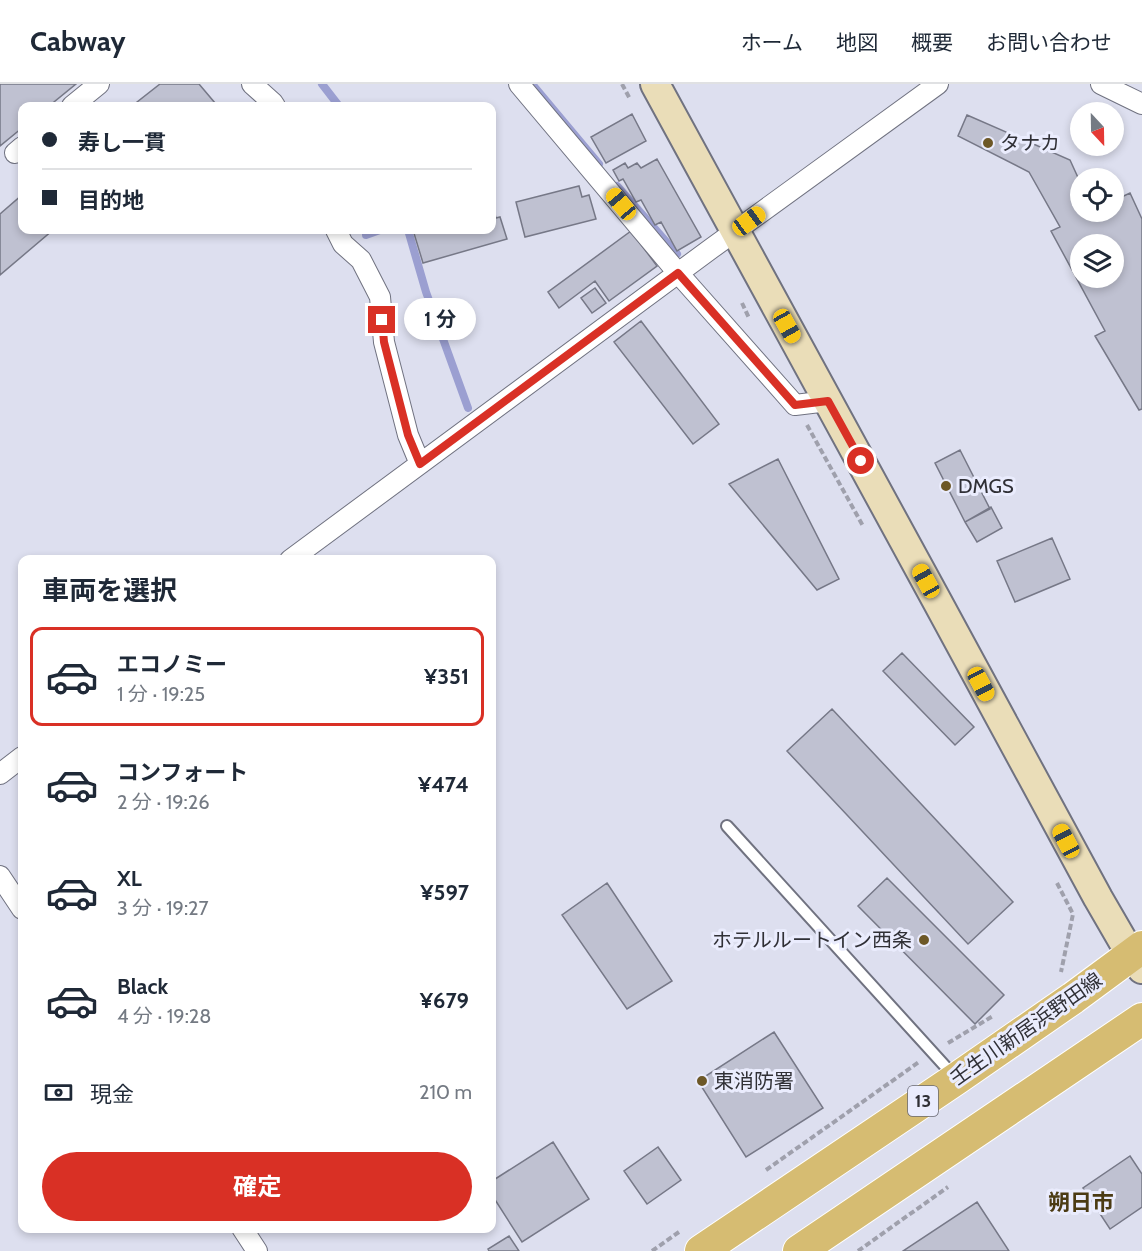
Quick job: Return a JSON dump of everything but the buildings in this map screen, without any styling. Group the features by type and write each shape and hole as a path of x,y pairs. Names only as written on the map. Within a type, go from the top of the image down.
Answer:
{"main road":[{"path":"655,84 1098,898 1138,957"},
{"name":"壬生川新居浜野田線","path":"691,1241 956,1079 1073,998 1138,957"},
{"path":"799,1251 1142,1019"}],"street":[{"path":"77,102 99,84"},
{"path":"252,84 272,102"},
{"path":"519,84 678,273 795,405 828,401"},
{"path":"297,555 938,84"},
{"path":"1101,84 1142,104"},
{"path":"338,234 343,244 361,260 380,297 384,342 408,435 420,464"},
{"path":"0,774 18,760"},
{"path":"0,876 18,903"},
{"path":"245,1233 257,1251"}],"lane":[{"path":"727,826 956,1079"}],"path":[{"path":"1060,976 1073,914"},
{"path":"759,1176 933,1053 1001,1012"},
{"path":"652,1251 691,1241"}],"waterway":[{"path":"322,84 336,102"},
{"path":"532,84 599,164"},
{"path":"617,186 677,254"},
{"path":"409,234 426,292 468,408"}],"place":[{"name":"タナカ","path":"988,143"},
{"name":"DMGS","path":"946,486"},
{"name":"ホテルルートイン西条","path":"924,940"},
{"name":"東消防署","path":"702,1081"}],"district":[{"name":"朔日市","path":"1081,1202"}],"route":[{"path":"382,320 384,342 408,435 420,464 678,273 795,405 828,401 861,461"}]}
